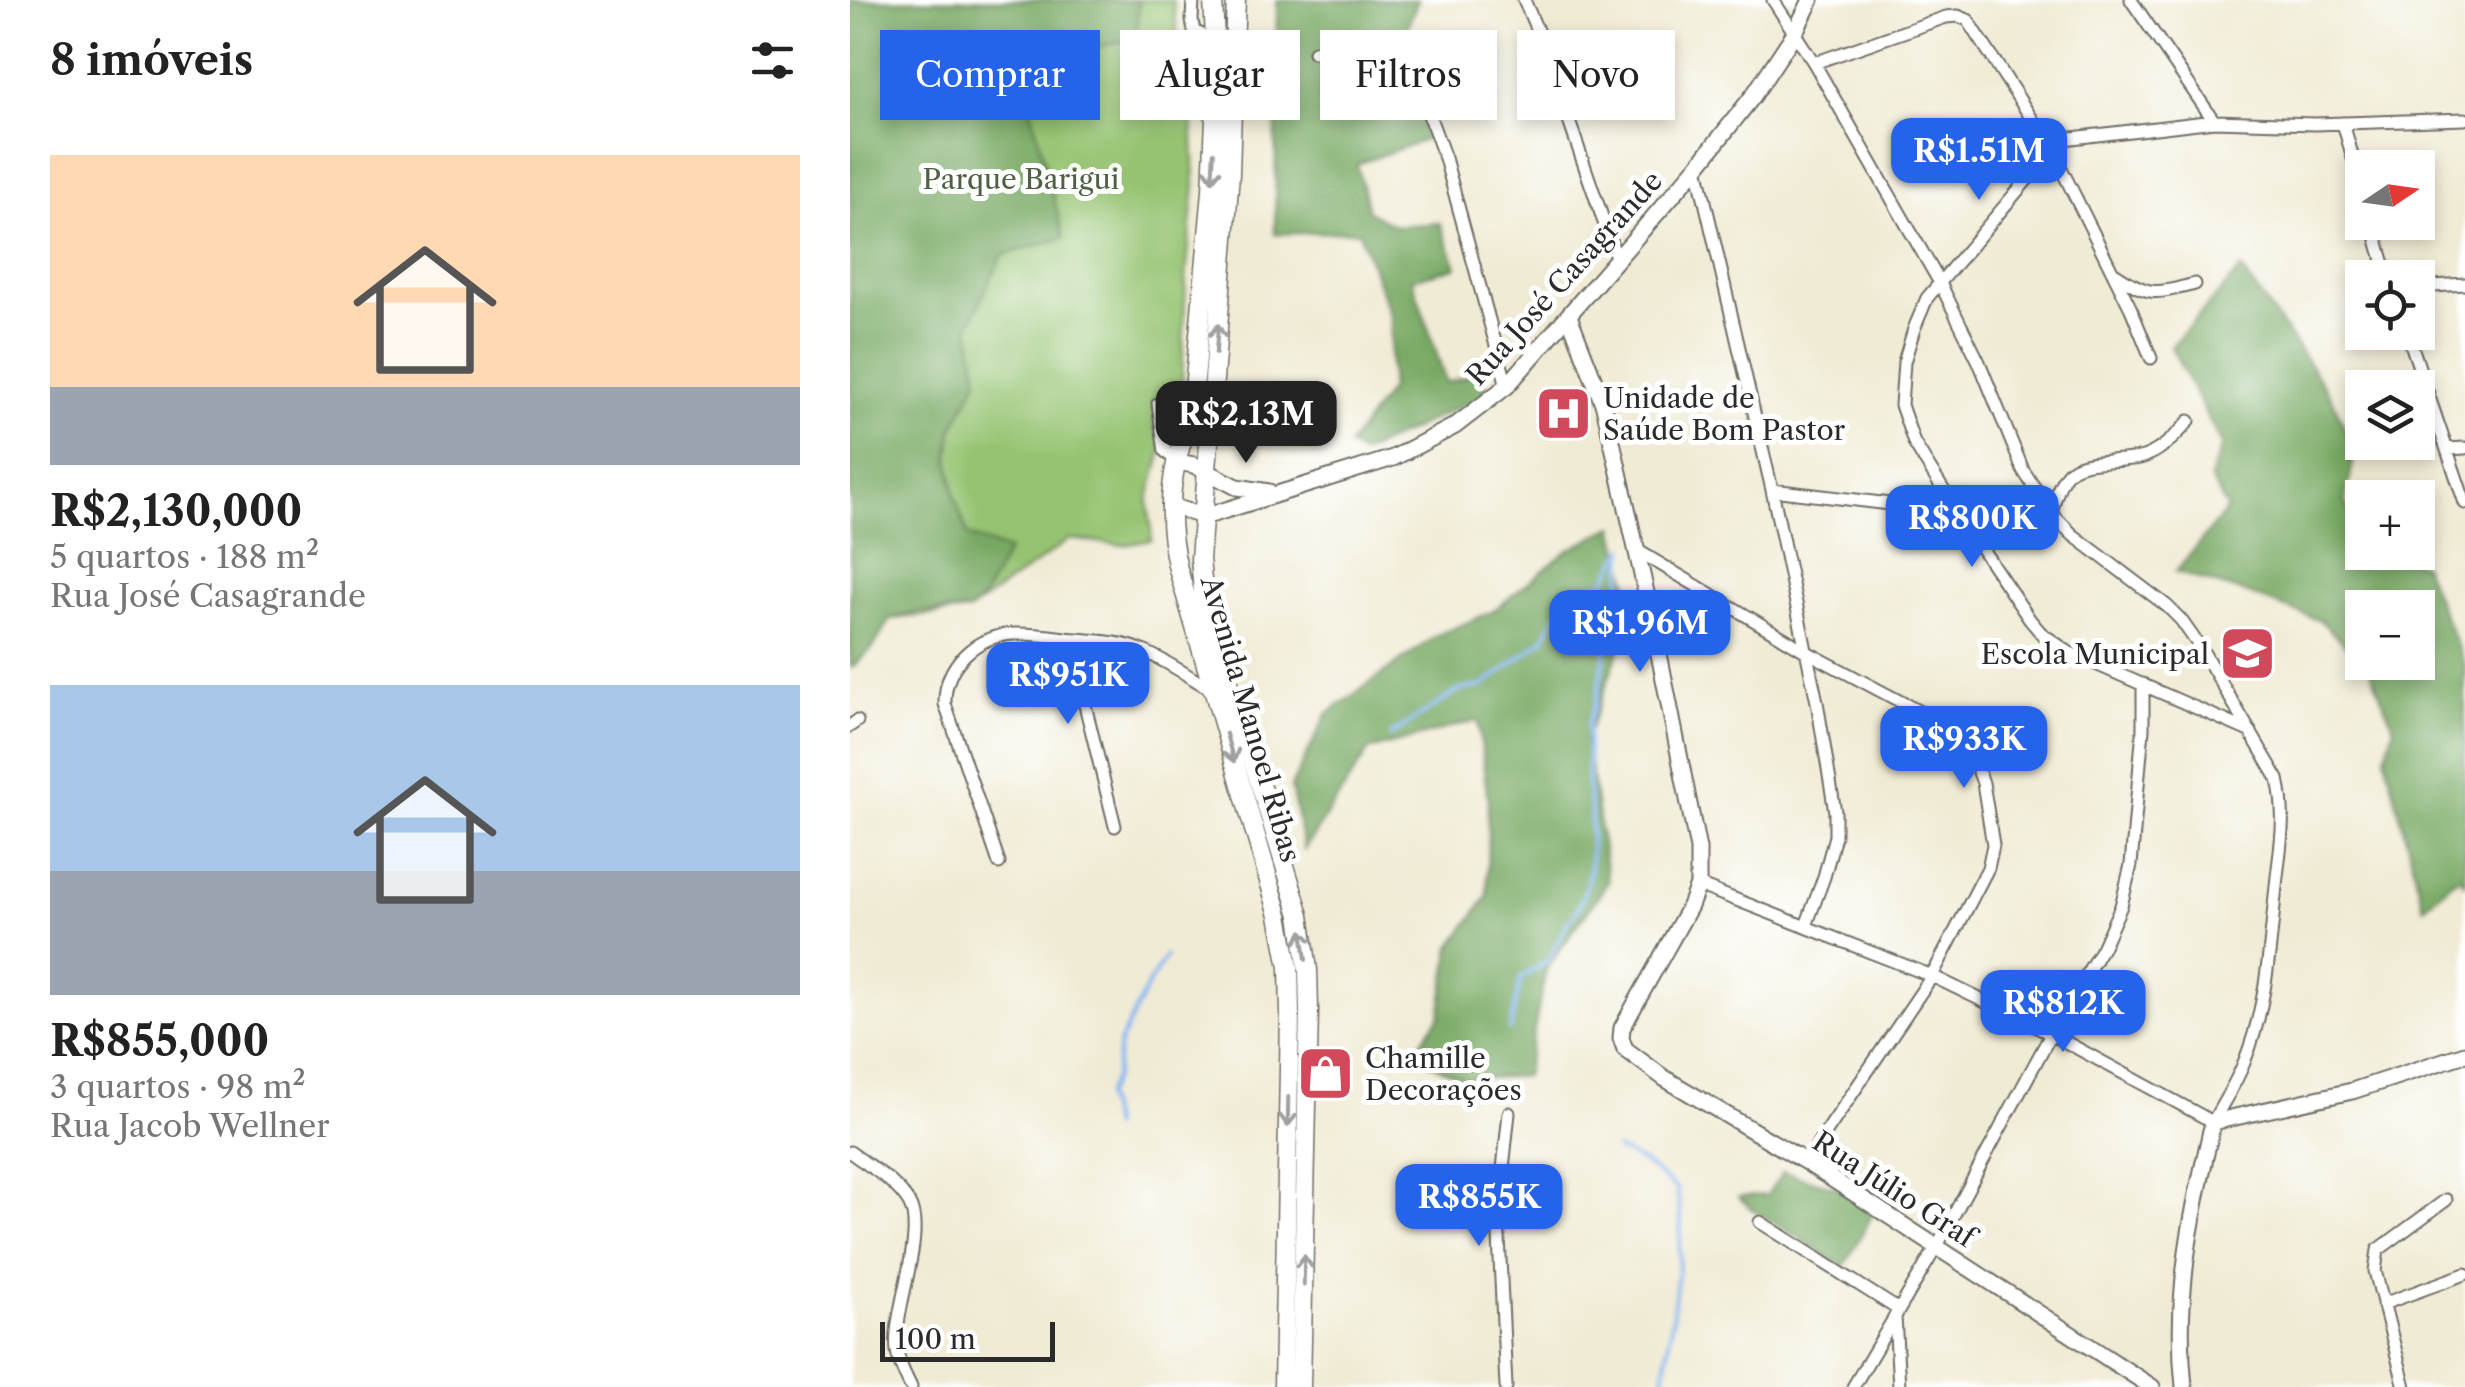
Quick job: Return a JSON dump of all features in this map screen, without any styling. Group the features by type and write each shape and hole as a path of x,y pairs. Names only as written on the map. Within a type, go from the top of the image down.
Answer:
{"main road":[{"name":"Avenida Manoel Ribas","path":"1214,0 1218,30"},
{"name":"Avenida Manoel Ribas","path":"1230,30 1236,0"},
{"name":"Avenida Manoel Ribas","path":"1218,120 1194,390 1170,506 1174,552 1282,926 1289,968 1295,1374 1283,1387"},
{"name":"Avenida Manoel Ribas","path":"1227,120 1230,174 1200,559 1218,647 1300,915 1308,970 1308,1042 1293,1319"},
{"path":"1193,621 1207,646 1218,647"},
{"path":"1214,691 1222,694 1238,714"},
{"path":"1290,1014 1301,1040 1308,1042"}],"street":[{"path":"1194,0 1194,30"},
{"path":"1524,0 1618,260"},
{"path":"1773,0 1814,63 1940,283 1979,362 2023,470 2051,513 2072,534 2181,620 2278,778 2284,828 2258,1019 2245,1062 2213,1122 2189,1230 2180,1328 2184,1387"},
{"name":"Rua José Casagrande","path":"1203,516 1368,468 1417,448 1455,426 1508,386 1753,96 1812,0"},
{"path":"2130,0 2214,122"},
{"path":"1814,63 1946,18 1958,16 1968,20 2049,146 2152,358"},
{"path":"1314,52 1351,41 1380,49 1407,80 1429,115 1445,158 1508,386"},
{"path":"2252,732 2068,652 2041,633 1956,512 1914,443 1901,405 1904,362 1914,329 1927,298 2049,146 2214,122 2465,119"},
{"path":"2343,123 2351,150"},
{"path":"1696,168 1772,490 1832,793 1835,836 1806,926"},
{"path":"2113,272 2142,291 2173,290 2194,284"},
{"path":"2435,286 2465,284"},
{"path":"1569,316 1604,406 1698,849 1698,885 1932,976 2213,1122 2352,1091 2465,1054"},
{"path":"2413,350 2465,503"},
{"path":"1158,404 1166,450 1177,462"},
{"path":"2051,513 2058,488 2069,470 2089,462 2145,457 2178,434 2189,421"},
{"path":"2448,449 2465,448"},
{"name":"Rua José Casagrande","path":"1177,462 1194,465 1238,487 1278,492"},
{"path":"1772,490 1956,512"},
{"path":"1170,506 1203,516"},
{"path":"1635,549 1807,652 1936,722 1958,741 1979,772 1994,846 1988,868 1932,976 1806,1162"},
{"path":"999,863 948,718 948,677 963,656 985,641 1025,634 1110,643 1151,655 1214,691"},
{"path":"1110,643 1087,676 1083,696 1115,826"},
{"path":"1853,1387 1937,1246 2050,1034 2102,948 2121,906 2131,865 2143,729 2142,684"},
{"name":"Rua Júlio Graf","path":"1698,885 1622,1028 1626,1049 1664,1078 1806,1162 2152,1387"},
{"path":"1506,1387 1498,1214 1508,1113"},
{"path":"850,1152 898,1189 912,1210 912,1244 896,1339 899,1361 911,1387"},
{"path":"2404,1387 2376,1271 2378,1250 2446,1200"},
{"path":"1760,1222 1897,1313"},
{"path":"2383,1304 2465,1274"},
{"path":"1897,1313 1899,1387"}],"green space":[{"name":"Parque Barigui","path":"850,0 1173,0 1177,30 1120,30 1120,120 1192,120 1195,185 1182,380 1148,501 1152,540 1123,545 1070,539 969,611 890,619 857,664"},
{"path":"850,0 1139,0 1137,30 1120,30 1120,42 1100,47 1100,30 880,30 880,120 1034,120 1064,238 1002,255 969,326 978,379 952,430 949,458 955,498 968,536 1008,551 982,599 969,611 918,612 890,619 873,648 850,669"},
{"path":"1277,0 1418,0 1406,30 1320,30 1320,120 1418,120 1430,138 1357,164 1368,211 1395,226 1440,223 1457,267 1412,279 1446,383 1479,372 1490,392 1361,454 1348,446 1390,389 1391,317 1359,231 1275,234 1276,120 1300,120 1300,30 1277,30"},
{"path":"2241,269 2308,362 2333,401 2345,429 2345,460 2354,460 2349,480 2345,480 2345,570 2425,570 2433,590 2345,590 2345,645 2321,621 2176,572 2227,509 2210,478 2222,445 2171,347"},
{"path":"1614,526 1637,618 1619,650 1586,739 1608,882 1546,969 1525,1076 1464,1079 1412,1055 1440,1016 1451,947 1487,897 1488,801 1478,720 1369,750 1304,850 1291,787 1327,714 1437,635 1492,612 1567,551"},
{"path":"2435,594 2465,664 2465,884 2459,876 2424,907 2385,757 2394,728 2375,680 2435,680"},
{"path":"1783,1172 1835,1187 1874,1212 1844,1267 1739,1197 1767,1195"}],"waterway":[{"path":"1510,1030 1521,978 1549,960 1587,885 1591,861 1588,724 1620,599 1625,547"},
{"path":"1390,736 1459,690 1483,686 1543,640 1557,614 1580,590 1603,584 1623,551"},
{"path":"1112,1127 1105,1096 1115,1076 1119,1044 1166,956"},
{"path":"1617,1149 1643,1162 1677,1189 1681,1220 1679,1265 1663,1387"}],"place":[{"name":"Unidade de Saúde Bom Pastor","path":"1564,414"},
{"name":"Escola Municipal","path":"2248,654"},
{"name":"Chamille Decorações","path":"1326,1074"}]}
